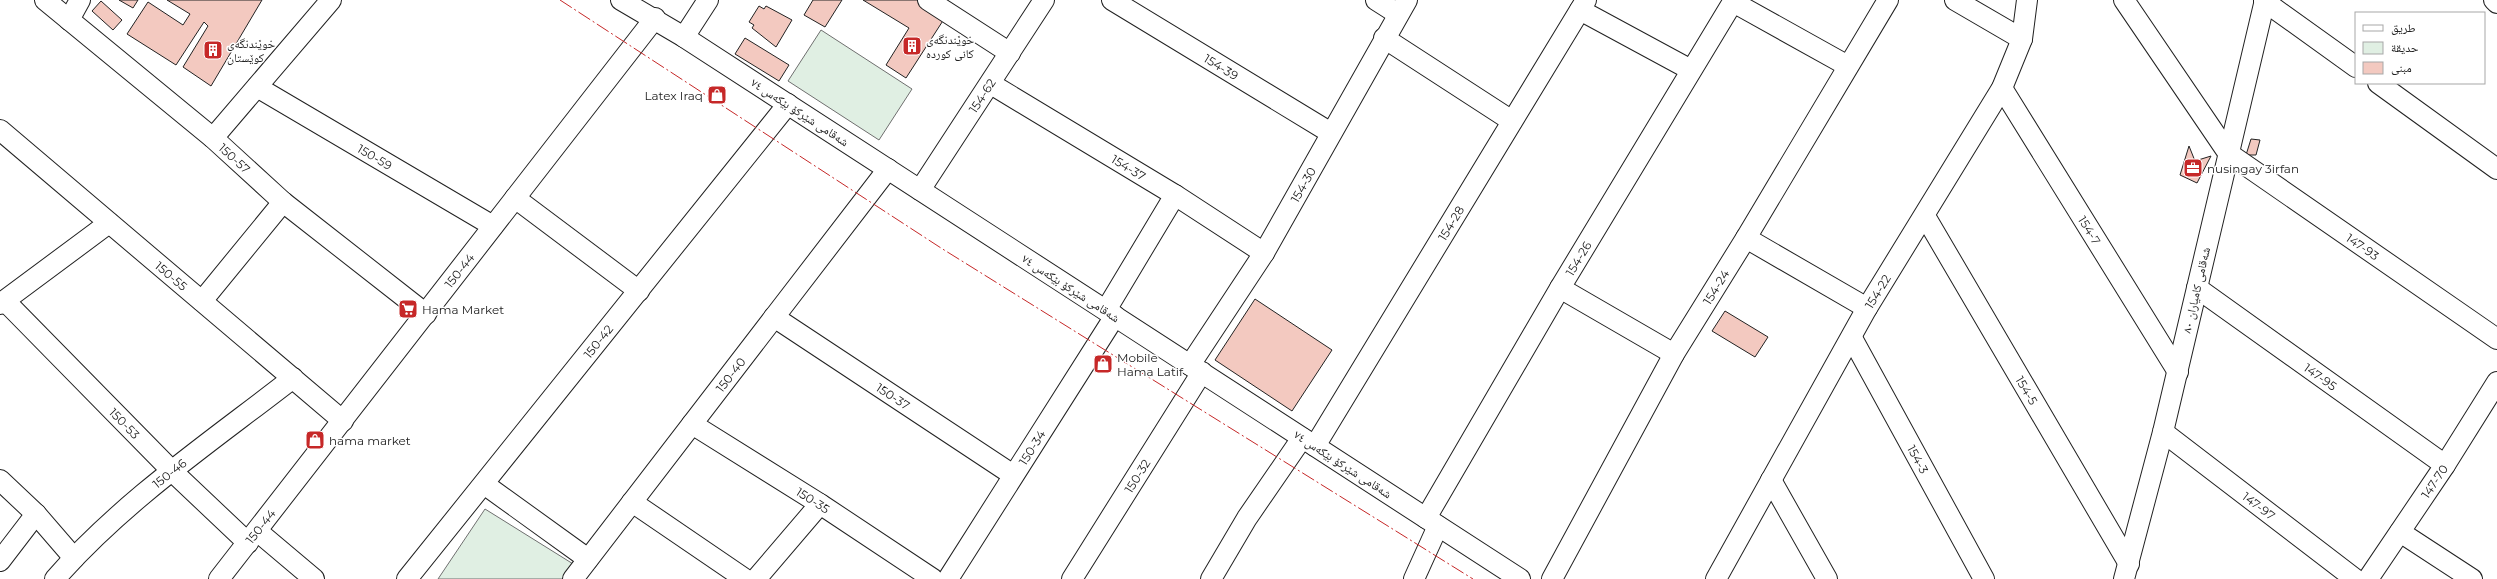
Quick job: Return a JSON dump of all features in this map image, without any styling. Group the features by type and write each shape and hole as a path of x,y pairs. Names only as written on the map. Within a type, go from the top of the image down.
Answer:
{"street":[{"name":"150-57","path":"45,0 213,138 283,202 426,314"},
{"path":"69,20 80,0"},
{"path":"213,138 331,0"},
{"name":"شەقامی شێرکۆ بێکەس ٧٤","path":"621,0 655,18 1520,579"},
{"path":"684,37 708,0"},
{"path":"928,0 1010,53"},
{"name":"154-62","path":"920,190 991,84 1044,0"},
{"name":"154-39","path":"1112,0 1331,134"},
{"path":"1376,0 1402,7"},
{"name":"154-24","path":"1552,579 1674,354 1746,238 1888,0"},
{"path":"1955,0 2022,39"},
{"name":"154-22","path":"1716,579 1852,338 1867,308 1925,216 2002,88 2022,39 2027,0"},
{"path":"2124,0 2228,153"},
{"path":"2265,0 2355,66"},
{"name":"شەقامی کامیاران ٨٠","path":"2126,571 2178,372 2265,0"},
{"path":"1733,1 1848,66"},
{"name":"154-26","path":"1414,579 1432,522 1560,288 1733,1"},
{"path":"1583,5 1691,70"},
{"name":"154-28","path":"1211,579 1247,518 1309,442 1512,121 1583,5"},
{"name":"154-30","path":"1196,368 1264,253 1402,7"},
{"name":"150-44","path":"219,579 655,18"},
{"path":"1384,38 1512,121"},
{"name":"154-37","path":"991,84 1175,195 1264,253"},
{"path":"2379,84 2497,169"},
{"name":"150-59","path":"257,87 493,226"},
{"name":"154-7","path":"2002,88 2178,372"},
{"name":"150-42","path":"407,579 788,104"},
{"name":"150-55","path":"2,135 109,223 343,421"},
{"name":"147-93","path":"2228,153 2497,339"},
{"name":"150-40","path":"573,579 888,169"},
{"name":"150-34","path":"948,579 1111,313 1175,195"},
{"path":"515,198 639,291"},
{"path":"202,301 283,202"},
{"name":"154-5","path":"1925,216 2126,571"},
{"path":"3,303 109,223"},
{"path":"1746,238 1867,308"},
{"path":"1560,288 1674,354"},
{"name":"147-95","path":"2197,288 2445,465"},
{"name":"150-53","path":"3,303 173,472 253,537 314,579"},
{"name":"150-37","path":"774,318 1013,475"},
{"name":"154-3","path":"1852,338 1984,579"},
{"name":"150-32","path":"1072,579 1196,368"},
{"name":"150-46","path":"55,579 74,558 173,472 293,378"},
{"name":"147-70","path":"2368,579 2445,465 2497,382"},
{"name":"150-35","path":"692,424 820,504 933,579"},
{"name":"147-97","path":"2163,432 2355,579"},
{"path":"0,480 36,514 74,558"},
{"path":"1771,480 1827,579"},
{"path":"484,484 588,559"},
{"path":"632,502 745,579"},
{"path":"756,579 820,504"},
{"path":"0,560 36,514"},
{"path":"2400,532 2472,579"}],"green space":[{"path":"821,30 912,89 879,140 788,81"},
{"path":"485,509 578,567 569,579 438,579"}],"building":[{"path":"119,0 138,0 133,8"},
{"name":"خوێندنگەی کوێستان","path":"167,0 262,0 211,86 183,67 208,26 204,22 176,65 127,34 148,2 183,25 190,14"},
{"path":"813,0 842,0 825,27 804,15"},
{"name":"خوێندنگەی کانی کوردە","path":"863,0 920,0 946,16 906,78 886,65 909,28"},
{"path":"101,1 122,20 113,30 92,11"},
{"path":"759,6 764,9 766,6 792,20 776,47 752,28 754,25 749,22"},
{"path":"745,38 789,65 779,81 735,54"},
{"path":"2251,139 2260,140 2256,155 2246,155"},
{"name":"nusingay 3irfan","path":"2189,146 2195,161 2211,156 2197,183 2180,175"},
{"path":"1255,299 1332,350 1292,411 1215,360"},
{"path":"1725,311 1768,337 1755,357 1712,331"}],"power":[{"path":"560,0 941,248 1473,579"}],"place":[{"name":"خوێندنگەی کانی کوردە","path":"912,46"},
{"name":"خوێندنگەی کوێستان","path":"213,50"},
{"name":"Latex Iraq","path":"717,95"},
{"name":"nusingay 3irfan","path":"2193,168"},
{"name":"Hama Market","path":"408,309"},
{"name":"Mobile Hama Latif","path":"1103,364"},
{"name":"hama market","path":"315,440"}]}
